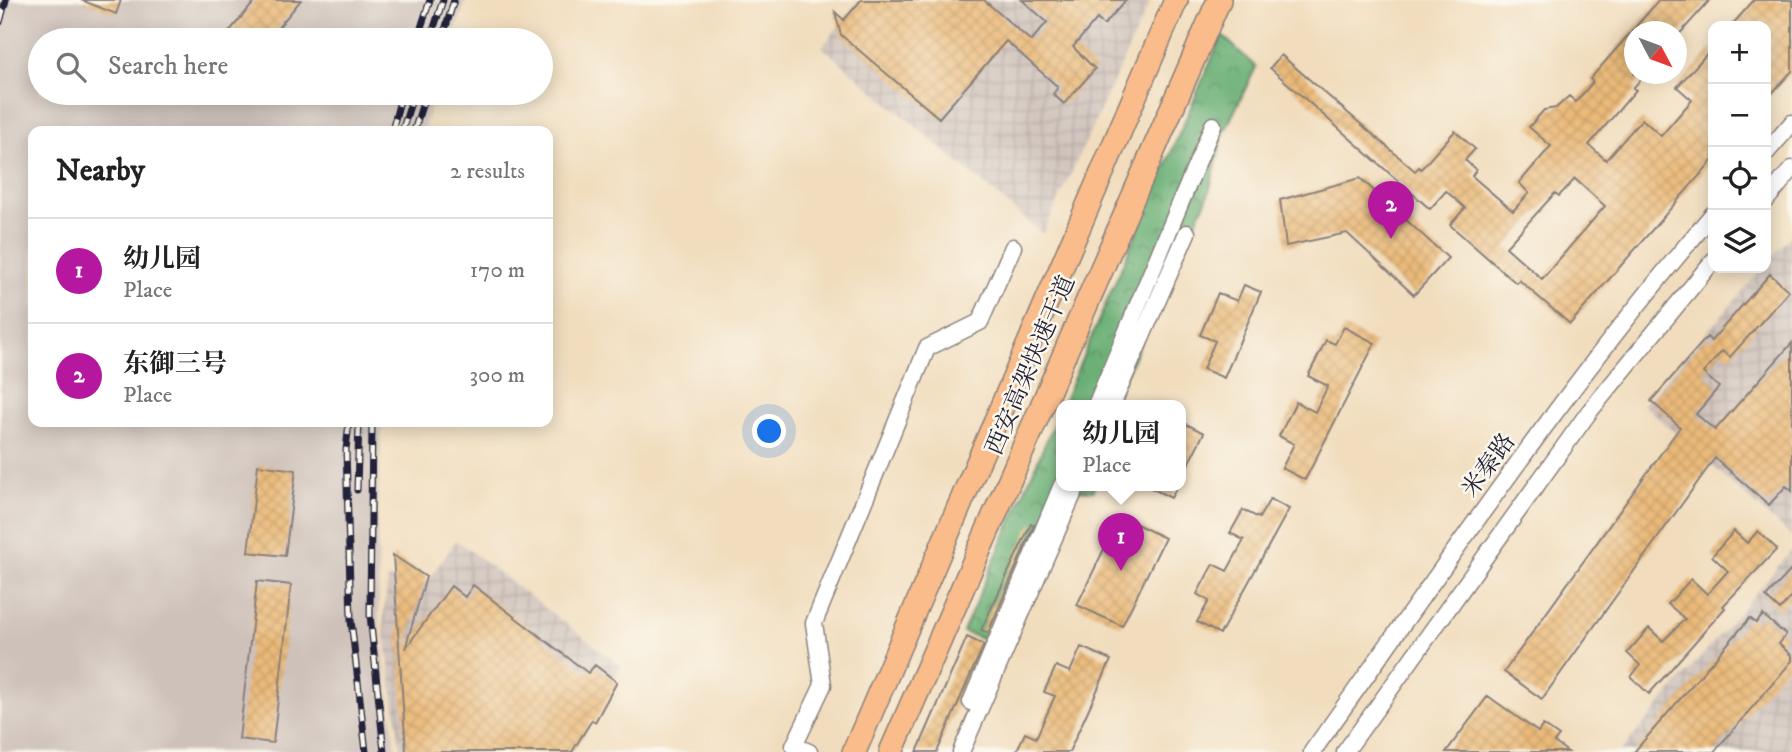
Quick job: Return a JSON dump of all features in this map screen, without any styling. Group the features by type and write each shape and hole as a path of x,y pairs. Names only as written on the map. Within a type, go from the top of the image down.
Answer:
{"highway":[{"name":"西安高架快速干道","path":"854,752 1176,0"},
{"name":"西安高架快速干道","path":"891,752 1219,0"}],"street":[{"path":"1771,147 1792,123"},
{"path":"1098,400 1213,125"},
{"path":"1771,194 1792,169"},
{"name":"米秦路","path":"1312,752 1582,374 1708,220"},
{"path":"1114,400 1187,233"},
{"path":"809,752 794,746 823,685 814,623 927,348 980,322 1013,247"},
{"name":"米秦路","path":"1345,752 1589,411 1708,267"},
{"path":"950,752 1059,491"},
{"path":"961,752 1074,491"}],"shaded area":[{"path":"0,0 466,0 457,28 28,28 28,105 431,105 425,126 28,126 28,427 382,427 377,510 379,619 396,752 0,752"},
{"path":"859,0 1151,0 1043,234 822,47"},
{"path":"1792,234 1792,537 1644,405 1758,273 1771,273 1771,258"},
{"path":"456,540 621,666 573,752 401,752 383,620 388,579 427,583"},
{"path":"1792,550 1792,752 1620,752"}],"green space":[{"path":"1222,35 1256,67 1223,135 1208,196 1114,400 1064,400"},
{"path":"1056,419 1056,491 997,644 963,632"}],"building":[{"path":"81,0 121,0 116,14"},
{"path":"256,0 301,0 278,28 232,28"},
{"path":"861,0 984,0 1031,41 1047,22 1022,0 1126,0 1104,25 1097,19 1073,47 1095,69 1064,104 1053,94 1058,87 1006,41 939,118 841,35 835,12 844,20"},
{"path":"1659,0 1710,0 1687,26 1687,21 1641,21"},
{"path":"1754,0 1792,0 1792,71 1771,94 1771,21 1735,21"},
{"path":"1624,40 1624,84 1637,84 1633,88 1636,90 1589,145 1606,160 1642,119 1661,136 1692,100 1677,87 1687,84 1687,76 1708,53 1708,166 1570,324 1519,280 1516,283 1450,225 1465,208 1446,191 1430,209 1270,68 1281,55 1415,171 1419,167 1421,169 1455,131 1475,149 1465,160 1476,170 1472,176 1513,211 1529,193 1519,183 1551,146 1529,127 1544,110 1556,108 1569,96 1576,102 1593,82 1590,79","holes":["1575,179 1605,206 1542,279 1506,247 1555,193 1559,196"]},
{"path":"1360,178 1448,258 1414,295 1347,233 1286,246 1280,200"},
{"path":"1770,274 1789,291 1730,357 1722,351 1703,373 1719,387 1696,414 1715,430 1792,343 1792,491 1786,486 1769,505 1715,458 1542,699 1504,672 1680,427 1651,401 1707,337 1711,341"},
{"path":"1244,285 1261,292 1224,378 1203,369 1215,341 1200,335 1218,293 1237,301"},
{"path":"1344,327 1375,343 1305,480 1282,468 1294,444 1279,436 1296,402 1315,412 1328,386 1308,376 1326,340 1335,344"},
{"path":"1186,424 1204,433 1186,468"},
{"path":"258,465 296,470 285,556 248,552"},
{"path":"1157,491 1175,491 1171,498"},
{"path":"1270,499 1289,509 1220,634 1197,622 1209,601 1197,594 1213,564 1227,571 1244,540 1230,533 1243,510 1259,518"},
{"path":"1120,516 1165,538 1122,626 1077,605"},
{"path":"1031,524 1034,525 988,633 981,630"},
{"path":"1734,531 1747,543 1758,531 1777,549 1723,606 1725,608 1649,694 1631,677 1640,665 1627,653 1649,628 1663,641 1685,619 1668,604 1691,579 1707,594 1728,571 1712,556"},
{"path":"393,555 426,577 405,649 451,586 465,597 473,585 588,673 595,665 617,682 595,722 592,720 572,752 406,752"},
{"path":"1792,569 1792,596 1780,610 1766,597"},
{"path":"257,581 291,585 273,743 239,739"},
{"path":"1763,615 1786,635 1779,644 1792,656 1792,661 1714,752 1634,752 1750,618 1756,623"},
{"path":"967,637 984,645 937,752 917,752"},
{"path":"1081,647 1111,660 1069,752 1016,752 1025,733 1036,738 1055,696 1044,692 1056,666 1070,672"},
{"path":"1488,696 1538,732 1543,725 1559,736 1554,742 1568,752 1446,752"}],"railway":[{"path":"0,22 6,0"},
{"path":"421,28 430,0"},
{"path":"434,28 443,0"},
{"path":"446,28 454,0"},
{"path":"393,126 399,105"},
{"path":"404,126 410,105"},
{"path":"416,126 422,105"},
{"path":"348,427 346,450 351,620 366,752"},
{"path":"357,490 359,427"},
{"path":"372,427 370,615 384,752"}],"place":[{"name":"东御三号","path":"1391,239"},
{"name":"幼儿园","path":"1121,571"}]}
